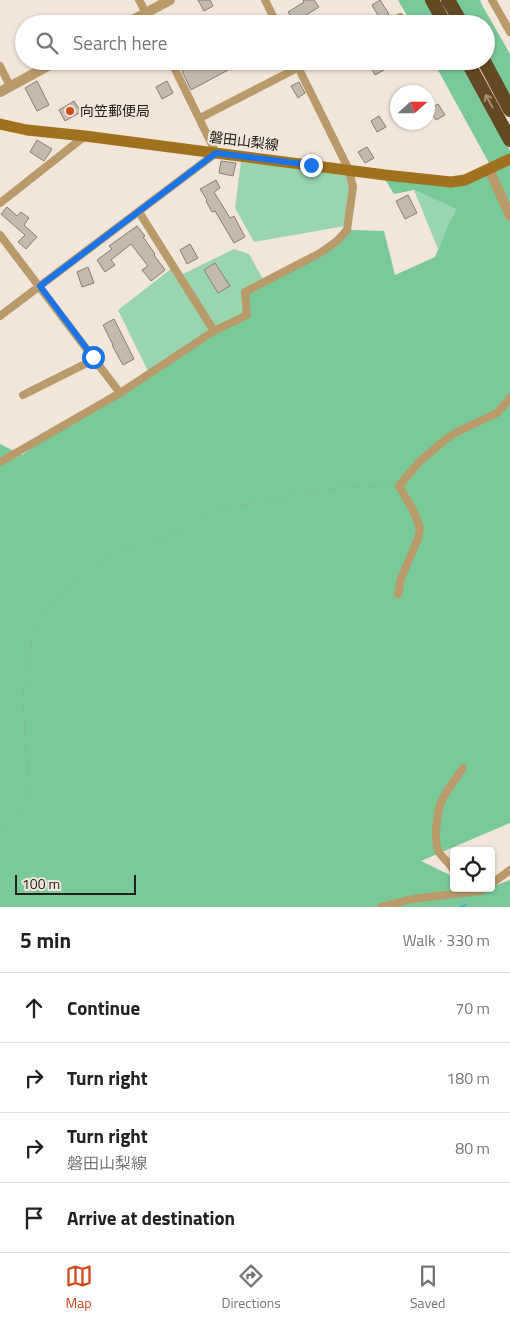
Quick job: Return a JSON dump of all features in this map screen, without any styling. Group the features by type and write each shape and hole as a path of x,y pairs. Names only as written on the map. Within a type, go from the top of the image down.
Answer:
{"highway":[{"path":"432,0 441,15"},
{"path":"448,0 457,15"},
{"path":"472,70 510,140"},
{"path":"489,70 510,110"}],"main road":[{"name":"磐田山梨線","path":"0,124 27,130 453,182 465,180 506,161"}],"street":[{"path":"140,0 148,15"},
{"path":"141,15 170,0"},
{"path":"265,0 272,15"},
{"path":"494,1 510,32"},
{"path":"0,66 10,86"},
{"path":"0,92 40,70"},
{"path":"1,314 216,153 176,70"},
{"path":"200,118 286,70"},
{"path":"0,462 120,393 214,331 247,316 245,292 320,253 337,241 347,230 354,187 349,170 300,70"},
{"path":"0,203 85,136"},
{"path":"489,170 510,216"},
{"path":"139,212 214,331"},
{"path":"0,235 120,393"},
{"path":"23,395 95,359"},
{"path":"398,594 401,578 418,539 420,528 413,510 399,486 419,462 446,438 497,413 510,398"},
{"path":"450,864 439,852 436,826 442,800 463,768"},
{"path":"495,881 510,870"},
{"path":"381,907 412,899 456,892"}],"path":[{"path":"0,836 19,814 30,791 23,698 34,632 41,617 59,597 92,568 114,554 186,530 202,516 234,507 334,489 399,486"}],"green space":[{"path":"398,0 427,0 436,15 407,15"},
{"path":"453,0 480,0 488,15 462,15"},
{"path":"495,28 510,54 510,98 494,70"},
{"path":"438,70 467,70 510,151 510,823 421,861 450,875 450,892 495,892 495,886 510,880 510,907 0,907 0,444 22,455 56,430 214,331 247,316 245,292 307,260 351,230 384,231 395,275 435,257 457,209 414,190 394,194 384,178 451,182 494,172"},
{"path":"241,162 347,174 353,189 345,226 254,242 235,208"},
{"path":"414,190 458,209 438,249"},
{"path":"234,249 249,254 263,279 244,317 149,373 118,310 171,269 179,276"}],"building":[{"path":"198,0 210,0 213,6 204,11"},
{"path":"303,0 314,0 319,7 306,15 290,15 288,12 304,2"},
{"path":"380,0 389,14 378,15 372,5"},
{"path":"184,70 228,70 191,90 182,71"},
{"path":"372,70 384,70 375,75"},
{"path":"37,81 49,105 37,111 25,88"},
{"path":"167,81 173,93 162,99 156,87"},
{"path":"299,82 305,93 298,98 291,86"},
{"name":"向笠郵便局","path":"74,101 81,112 65,121 59,110"},
{"path":"438,104 445,115 436,120 435,118 435,106"},
{"path":"379,116 386,127 377,132 371,121"},
{"path":"37,140 52,149 44,161 30,152"},
{"path":"367,147 374,158 365,163 358,152"},
{"path":"221,161 236,163 233,176 219,173"},
{"path":"216,180 220,188 214,192 230,218 234,216 245,237 234,243 215,211 212,212 200,189"},
{"path":"408,195 417,213 405,219 396,201"},
{"path":"7,207 17,216 21,212 29,218 24,225 37,237 26,249 18,242 25,235 1,214"},
{"path":"137,226 165,270 151,281 142,270 148,266 131,244 111,260 115,265 105,272 97,260 112,249 109,246"},
{"path":"190,244 198,258 187,264 180,250"},
{"path":"215,263 230,286 218,293 204,270"},
{"path":"88,267 94,283 82,287 77,272"},
{"path":"114,319 134,359 123,365 103,325"}],"waterway":[{"path":"461,907 465,905"}],"place":[{"name":"向笠郵便局","path":"70,111"}],"route":[{"path":"93,357 40,286 216,153 311,165"}]}
